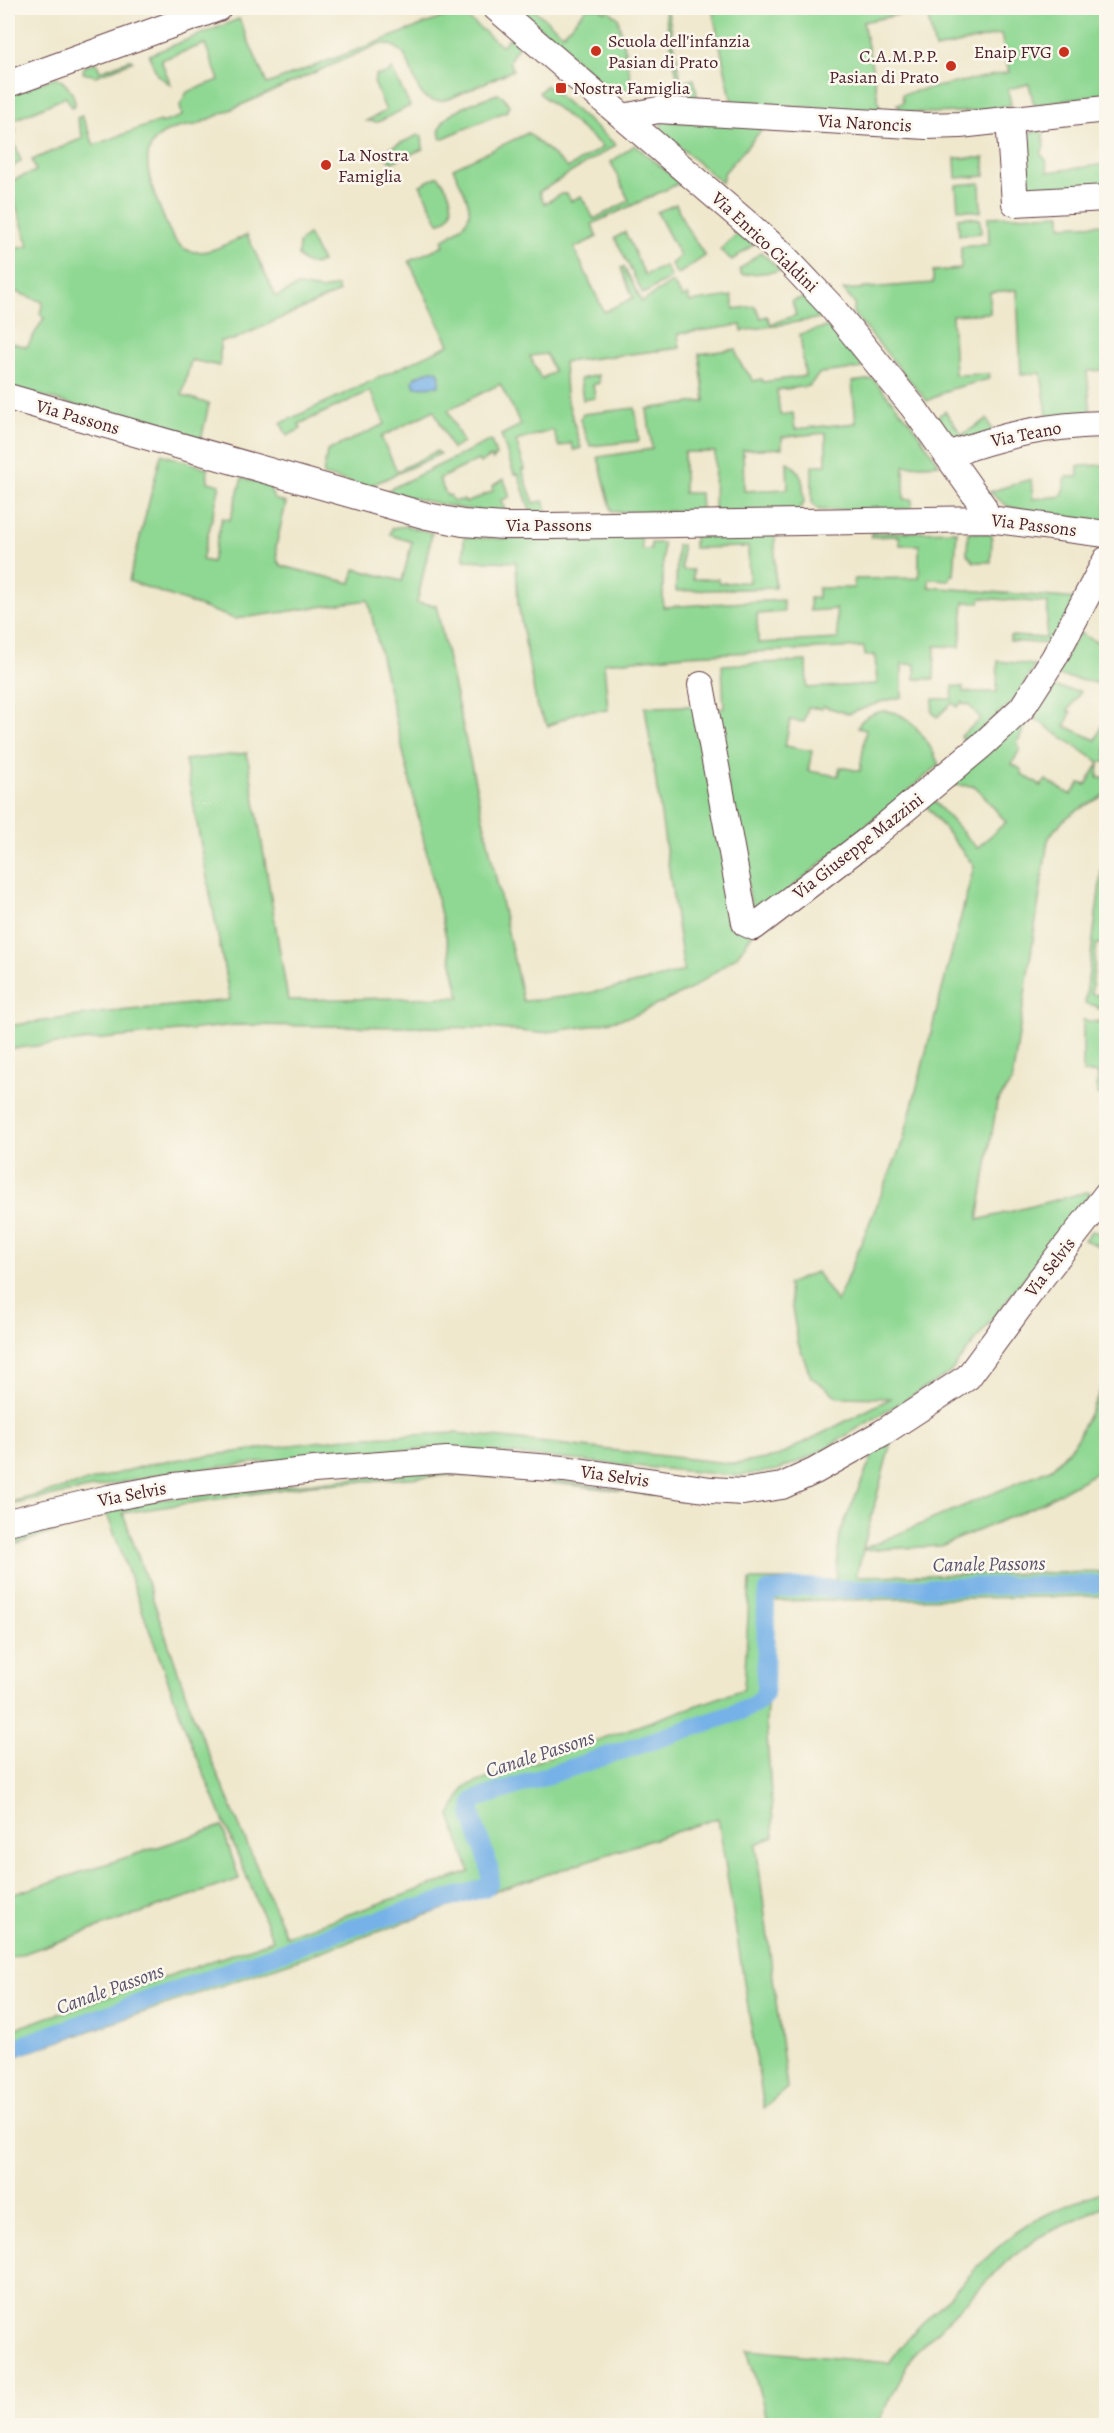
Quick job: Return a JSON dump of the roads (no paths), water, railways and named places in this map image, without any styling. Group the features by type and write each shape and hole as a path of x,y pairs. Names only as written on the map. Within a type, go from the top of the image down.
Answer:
{"street":[{"path":"8,84 218,8"},
{"name":"Via Enrico Cialdini","path":"496,8 724,202 793,266 836,312 913,407 983,506 988,519"},
{"name":"Via Naroncis","path":"624,117 658,110 926,126 1107,109"},
{"path":"1010,119 1016,203 1107,198"},
{"name":"Via Passons","path":"8,397 386,506 463,523 539,526 988,519 1107,534"},
{"name":"Via Teano","path":"948,455 995,438 1041,429 1107,424"},
{"name":"Via Giuseppe Mazzini","path":"701,684 745,923 754,927 868,840 982,745 1022,708 1054,658 1107,560"},
{"name":"Via Selvis","path":"8,1522 110,1498 174,1486 315,1470 447,1460 564,1469 711,1490 743,1492 782,1486 815,1471 882,1432 968,1377 1038,1282 1107,1195"}],"water":[{"path":"431,370 437,371 440,375 439,386 415,387 413,381 415,377"}],"waterway":[{"name":"Canale Passons","path":"8,2050 337,1932 484,1888 490,1883 490,1873 473,1818 474,1800 736,1713 753,1706 762,1698 765,1693 768,1591 805,1587 834,1589 1106,1584"}],"place":[{"name":"Scuola dell'infanzia Pasian di Prato","path":"596,51"},
{"name":"Enaip FVG","path":"1064,52"},
{"name":"C.A.M.P.P. Pasian di Prato","path":"951,66"},
{"name":"Nostra Famiglia","path":"561,88"},
{"name":"La Nostra Famiglia","path":"326,165"}]}
